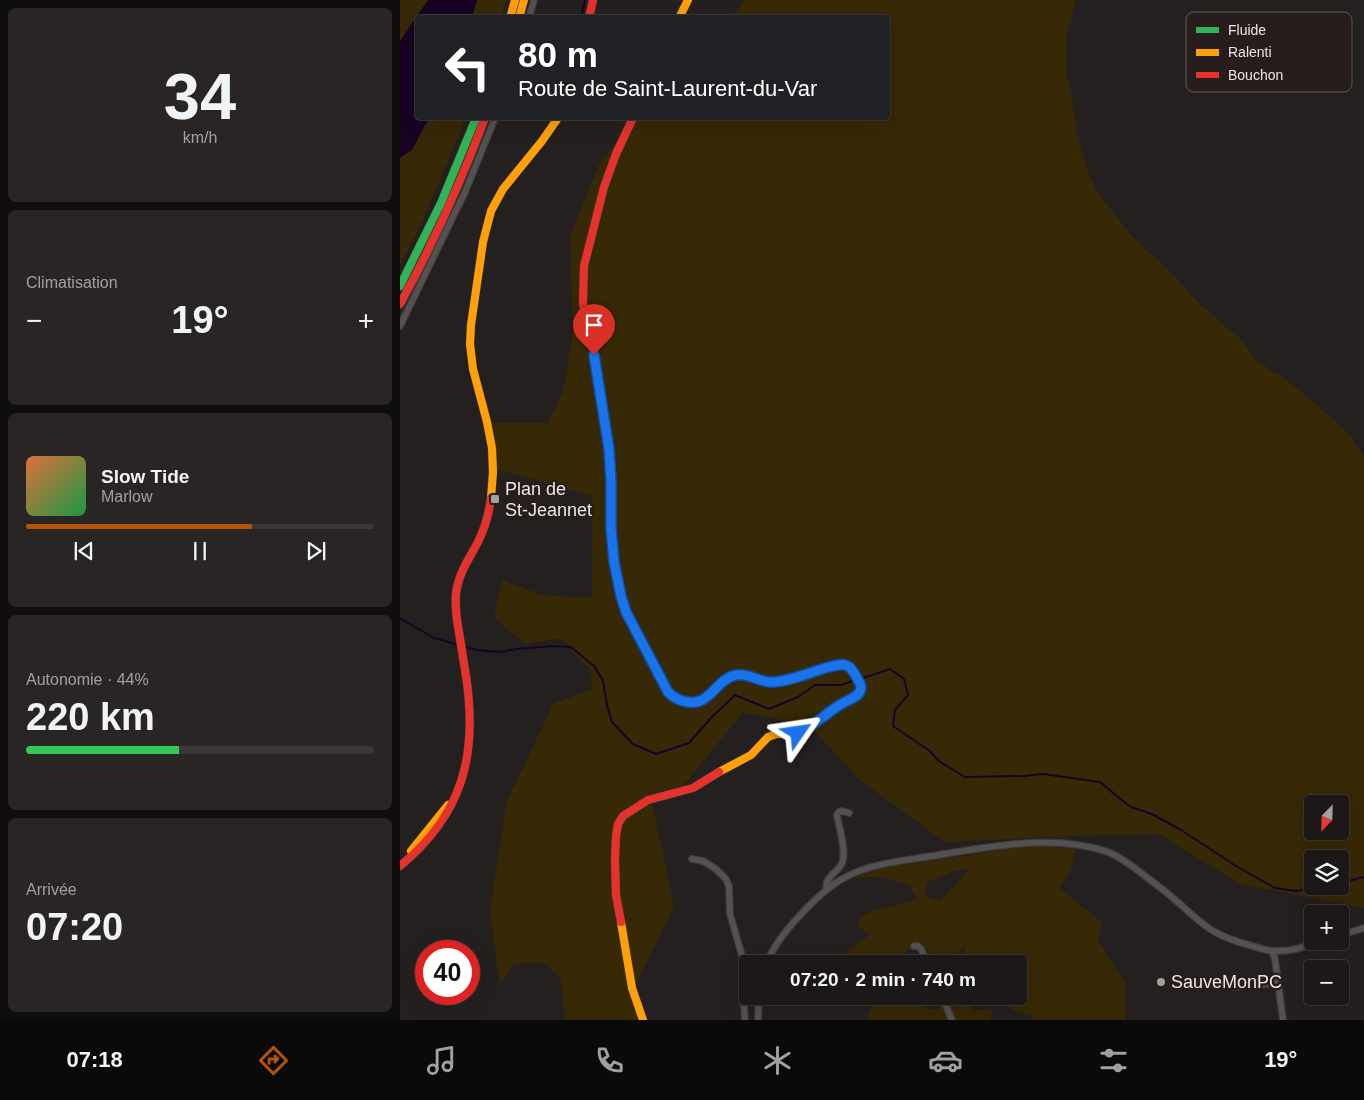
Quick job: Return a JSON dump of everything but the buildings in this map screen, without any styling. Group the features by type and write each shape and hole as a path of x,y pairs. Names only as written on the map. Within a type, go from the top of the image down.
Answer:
{"main road":[{"path":"511,15 515,0"},
{"path":"520,15 524,0"},
{"path":"590,15 593,0"},
{"path":"680,15 688,0"},
{"path":"400,286 434,217 462,155 475,120"},
{"path":"400,304 432,244 453,199 484,120"},
{"path":"400,866 457,794 468,758 471,727 470,708 456,607 456,588 484,526 490,506 492,489 493,461 490,431 474,371 470,340 483,242 489,216 498,197 557,120"},
{"path":"632,120 616,154 604,187 584,266 583,292 585,316 594,355 609,449 611,528 617,578 626,612 668,692 675,698 687,702 693,703 703,700 722,682 737,675 746,675 774,682 833,666 846,665 853,668 861,685 856,696 834,707 808,729 794,734 776,734 768,737 751,755 693,788 648,800 631,809 623,816 618,824 616,836 616,895 632,988 643,1020"}],"street":[{"path":"530,15 534,0"},
{"path":"400,326 465,192 494,120"},
{"path":"827,889 825,885 842,862 844,854 836,815 842,811 849,813"},
{"path":"770,955 785,933 807,907 827,889 844,878 872,866 1013,844 1056,843 1084,845 1110,853 1127,862 1212,930 1224,937 1272,951 1304,947"},
{"path":"692,859 703,861 716,869 726,879 729,886 730,914 747,973 744,1006 745,1020"},
{"path":"1349,932 1364,928"},
{"path":"914,946 918,946 924,955"},
{"path":"1272,951 1275,959 1283,1020"},
{"path":"1236,987 1277,983"},
{"path":"758,1020 759,1005"},
{"path":"946,1005 952,1020"}],"shaded area":[{"path":"400,0 428,0 418,15 415,15 415,19 400,41"},
{"path":"428,0 477,0 473,15 418,15"},
{"path":"477,0 507,0 502,15 473,15"},
{"path":"744,0 1076,0 1067,34 1066,74 1077,124 1075,127 1089,174 1098,193 1130,234 1202,306 1242,340 1257,362 1281,376 1314,402 1353,438 1354,443 1364,456 1364,908 1240,884 1159,834 945,842 861,781 811,727 743,712 684,785 652,801 674,907 636,984 638,1020 565,1020 561,980 545,962 514,964 500,985 490,911 506,804 553,704 592,689 590,670 561,638 525,644 494,617 502,580 542,595 592,598 592,496 497,469 493,423 547,423 562,395 573,335 570,236 599,165 633,120 890,120 890,15 730,15 737,11"},
{"path":"415,19 415,120 428,120 412,150 400,158 400,41"},
{"path":"428,120 465,120 423,220 400,266 400,158 412,150"},
{"path":"1025,845 1076,849 1071,870 1059,888 1103,923 1098,941 1125,982 1126,1020 1031,1020 1032,1015 1010,1009 1008,1005 1027,1005 1027,955 962,955 965,945 956,955 932,955 918,942 904,955 845,955 847,950 871,934 857,926 861,917 872,911 917,900 910,885 880,877 857,878 860,875 889,866 959,857","holes":["970,869 940,901 926,896 926,883 954,871"]},
{"path":"872,1005 922,1005 928,1010 940,1008 940,1005 950,1005 953,1009 953,1005 970,1005 972,1010 992,1010 990,1020 868,1020"}],"waterway":[{"path":"582,15 585,0"},
{"path":"400,618 434,638 459,645"},
{"path":"463,646 477,650 499,652 553,646 571,647 595,667 603,681 612,722 633,744 656,754 689,743 735,695 769,709 798,697 815,685 841,685 855,680"},
{"path":"860,679 890,669 904,679 908,695 895,710 893,726 930,751 940,762 965,777 1043,774 1100,782 1131,807 1152,814 1181,830 1236,866 1275,888 1296,891 1304,890"},
{"path":"1349,881 1364,877"}],"traffic: fast":[{"path":"400,286 441,203 475,120"},
{"path":"611,480 611,528 614,562 621,596 626,612 651,660"}],"traffic: slow":[{"path":"511,15 515,0"},
{"path":"520,15 524,0"},
{"path":"680,15 688,0"},
{"path":"491,498 492,448 473,369 470,344 483,242 491,211 503,189 557,120"},
{"path":"651,660 668,692 678,699 694,702 707,697 722,682 735,676 745,676 774,682 840,665 849,668 855,673 861,690 856,696 834,707 809,729 793,734 776,734 768,737 751,755 719,772"},
{"path":"411,851 448,805"},
{"path":"621,922 632,988 643,1020"}],"traffic: jam":[{"path":"590,15 593,0"},
{"path":"400,304 446,212 484,120"},
{"path":"611,480 609,449 595,355 583,303 584,266 604,187 616,154 632,120"},
{"path":"400,866 439,825 452,804 461,781 467,757 470,732 469,705 457,620 456,594 461,573 483,531 491,498"},
{"path":"621,922 616,895 615,861 618,824 623,816 648,800 693,788 719,772"}],"place":[{"name":"Plan de St-Jeannet","path":"495,499"},
{"name":"SauveMonPC","path":"1161,982"}],"route":[{"path":"594,355 609,449 614,562 621,596 633,628 668,692 671,696 687,702 693,703 703,700 722,682 737,675 746,675 774,682 833,666 846,665 853,668 861,685 859,693 834,707 808,729 798,733"}]}
